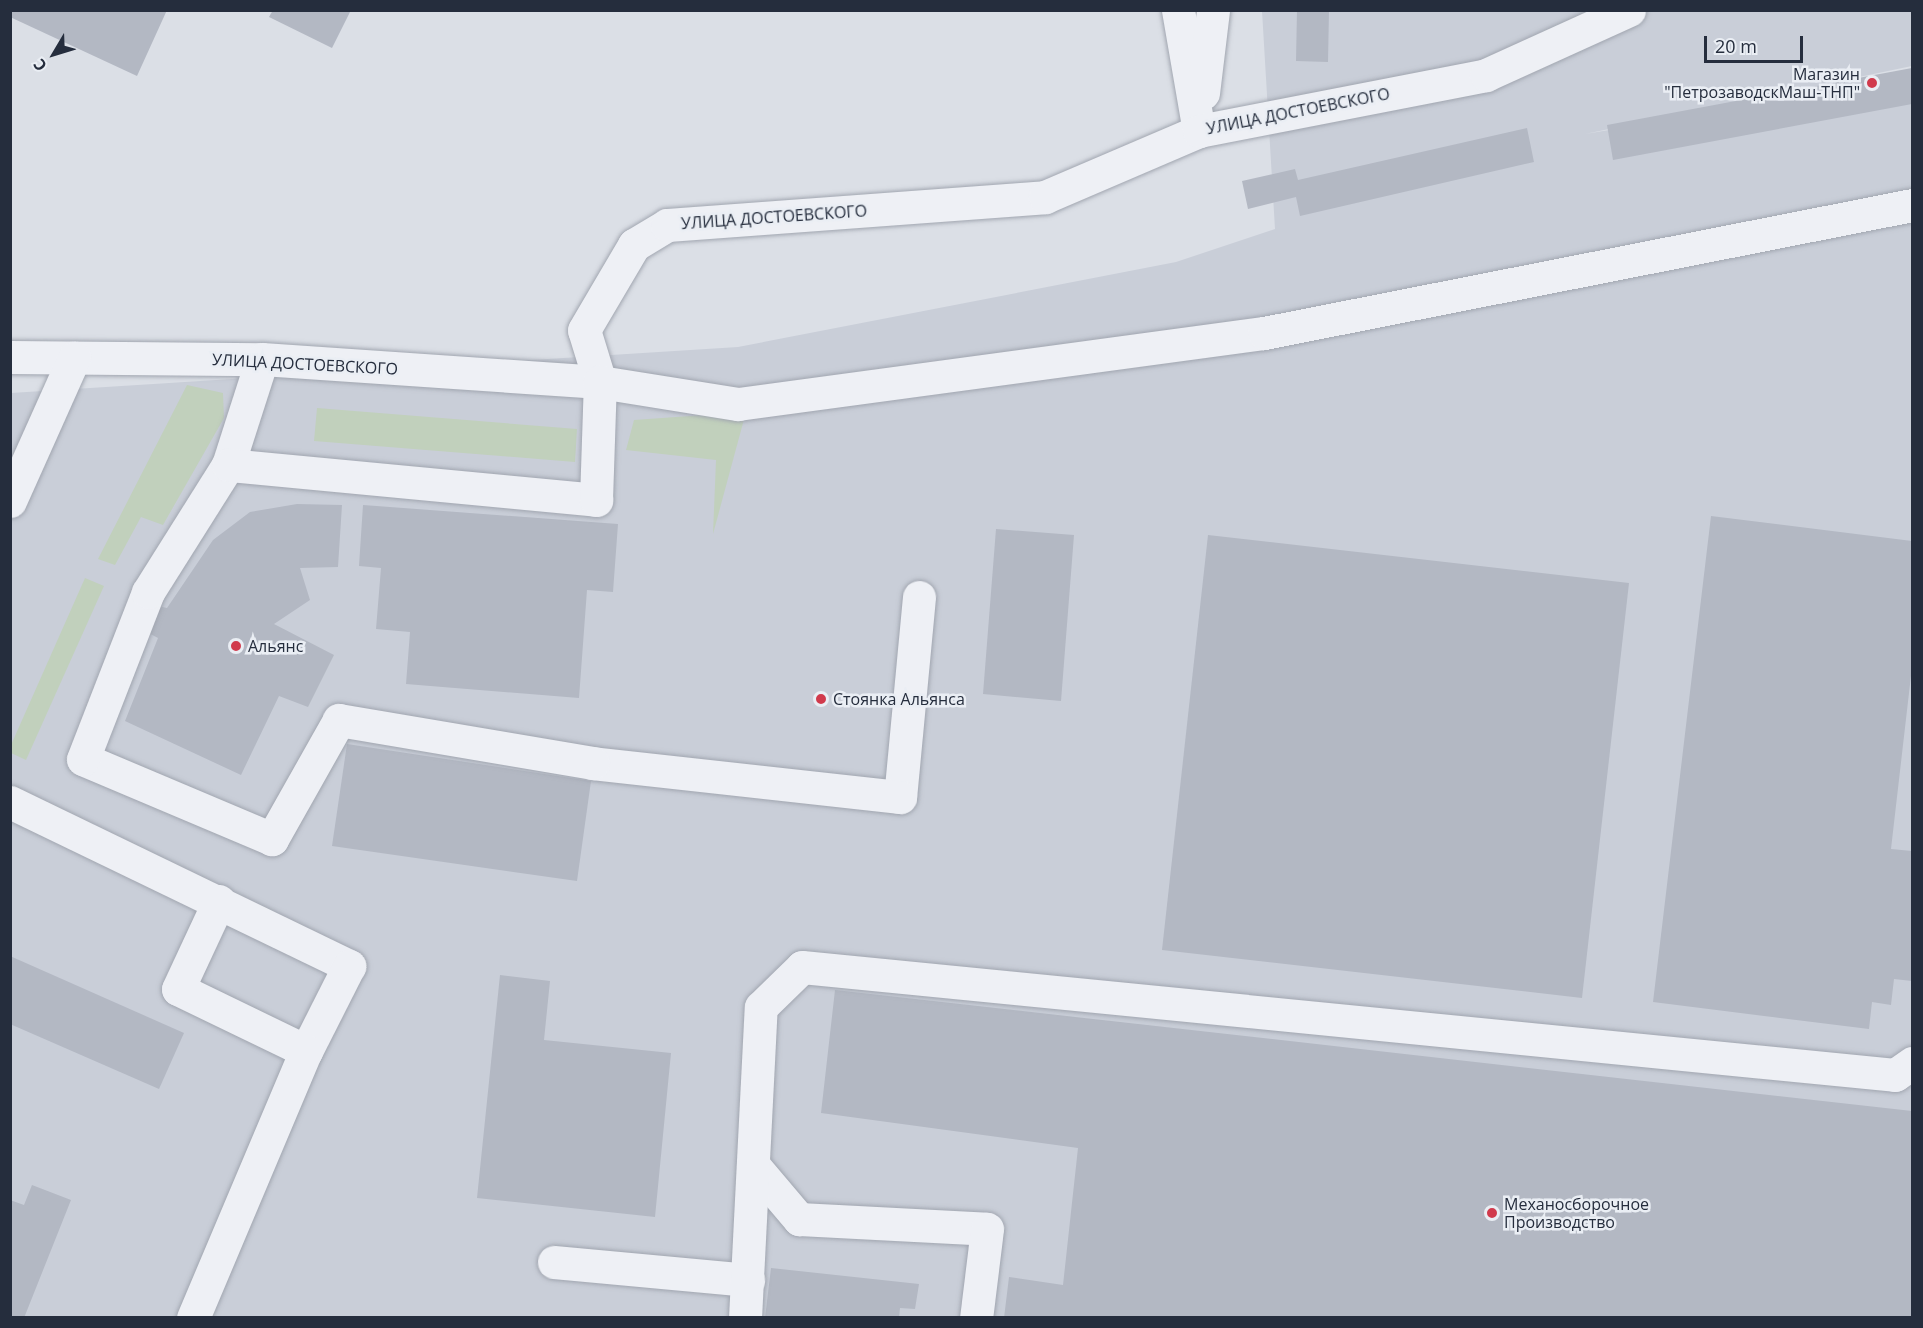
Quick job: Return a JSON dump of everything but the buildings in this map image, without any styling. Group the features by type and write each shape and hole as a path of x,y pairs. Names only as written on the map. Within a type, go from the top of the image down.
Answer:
{"street":[{"path":"1178,10 1199,130"},
{"path":"1199,130 1212,10"},
{"name":"УЛИЦА ДОСТОЕВСКОГО","path":"10,357 262,359 600,382 584,330 634,245 667,225 1045,197 1199,130 1486,75 1629,10"},
{"path":"228,465 596,500 600,382 738,404 1264,333 1912,205"},
{"path":"10,501 74,358"},
{"path":"262,359 228,465 148,592 83,759 272,839 339,720 593,763 900,797 919,597"},
{"path":"10,802 219,901 349,966 306,1051 193,1317"},
{"path":"219,901 178,989 306,1051"},
{"path":"746,1317 761,1006 802,967 1895,1075 1912,1063"},
{"path":"754,1166 799,1219 987,1229 976,1317"},
{"path":"554,1262 748,1280"}],"shaded area":[{"path":"1262,11 1912,11 1912,66 1585,134 1912,80 1912,1317 11,1318 11,393 738,347 1176,262 1275,229"}],"green space":[{"path":"187,385 223,393 224,418 163,525 141,517 115,565 98,559"},
{"path":"317,408 577,429 575,462 314,441"},
{"path":"746,412 713,534 716,460 626,450 634,420"},
{"path":"85,578 104,586 26,760 11,753 11,745"}],"place":[{"name":"Магазин \"ПетрозаводскМаш-ТНП\"","path":"1872,83"},
{"name":"Альянс","path":"236,646"},
{"name":"Стоянка Альянса","path":"821,699"},
{"name":"Механосборочное Производство","path":"1492,1213"}]}
